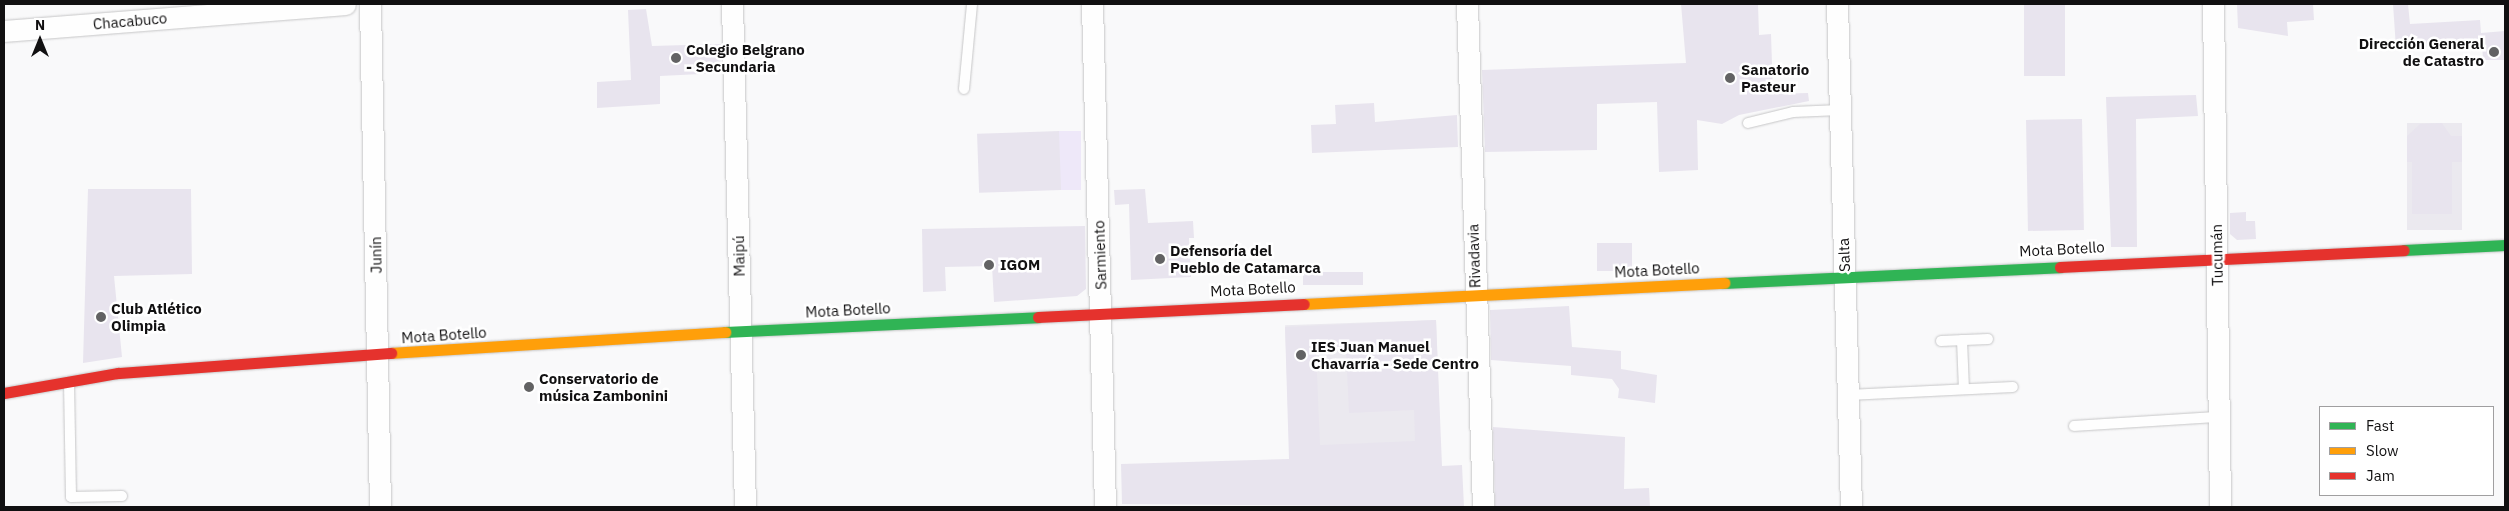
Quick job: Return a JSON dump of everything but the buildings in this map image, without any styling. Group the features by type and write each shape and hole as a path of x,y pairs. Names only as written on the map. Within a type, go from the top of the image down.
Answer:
{"street":[{"name":"Chacabuco","path":"4,31 345,4"},
{"name":"Junín","path":"370,4 380,507"},
{"name":"Maipú","path":"732,4 746,507"},
{"name":"Sarmiento","path":"1092,4 1106,507"},
{"name":"Rivadavia","path":"1467,4 1483,507"},
{"name":"Salta","path":"1837,4 1851,507"},
{"name":"Tucumán","path":"2213,4 2220,507"},
{"name":"Mota Botello","path":"4,393 69,381 218,364 741,331 1102,310 1475,294 2218,256 2505,245"}],"lane":[{"path":"964,89 972,4"},
{"path":"1748,123 1794,112 1840,110"},
{"path":"1941,341 1988,339"},
{"path":"1962,340 1964,389"},
{"path":"69,381 72,497 122,496"},
{"path":"1848,395 2013,387"},
{"path":"2074,426 2219,418"}],"shaded area":[{"path":"2407,123 2462,123 2462,230 2407,230"},
{"path":"1059,131 1081,131 1081,190 1059,190"},
{"path":"1436,320 1441,466 1290,471 1285,325"}],"traffic: fast":[{"path":"2404,250 2505,245"},
{"path":"1724,283 2060,267"},
{"path":"725,332 1038,317"}],"traffic: slow":[{"path":"1304,304 1724,283"},
{"path":"391,353 725,332"}],"traffic: jam":[{"path":"2060,267 2404,250"},
{"path":"1038,317 1304,304"},
{"path":"4,393 118,373 391,353"}],"place":[{"name":"Dirección General de Catastro","path":"2494,52"},
{"name":"Colegio Belgrano - Secundaria","path":"676,58"},
{"name":"Sanatorio Pasteur","path":"1730,78"},
{"name":"Defensoría del Pueblo de Catamarca","path":"1160,259"},
{"name":"IGOM","path":"989,265"},
{"name":"Club Atlético Olimpia","path":"101,317"},
{"name":"IES Juan Manuel Chavarría - Sede Centro","path":"1301,355"},
{"name":"Conservatorio de música Zambonini","path":"529,387"}]}
